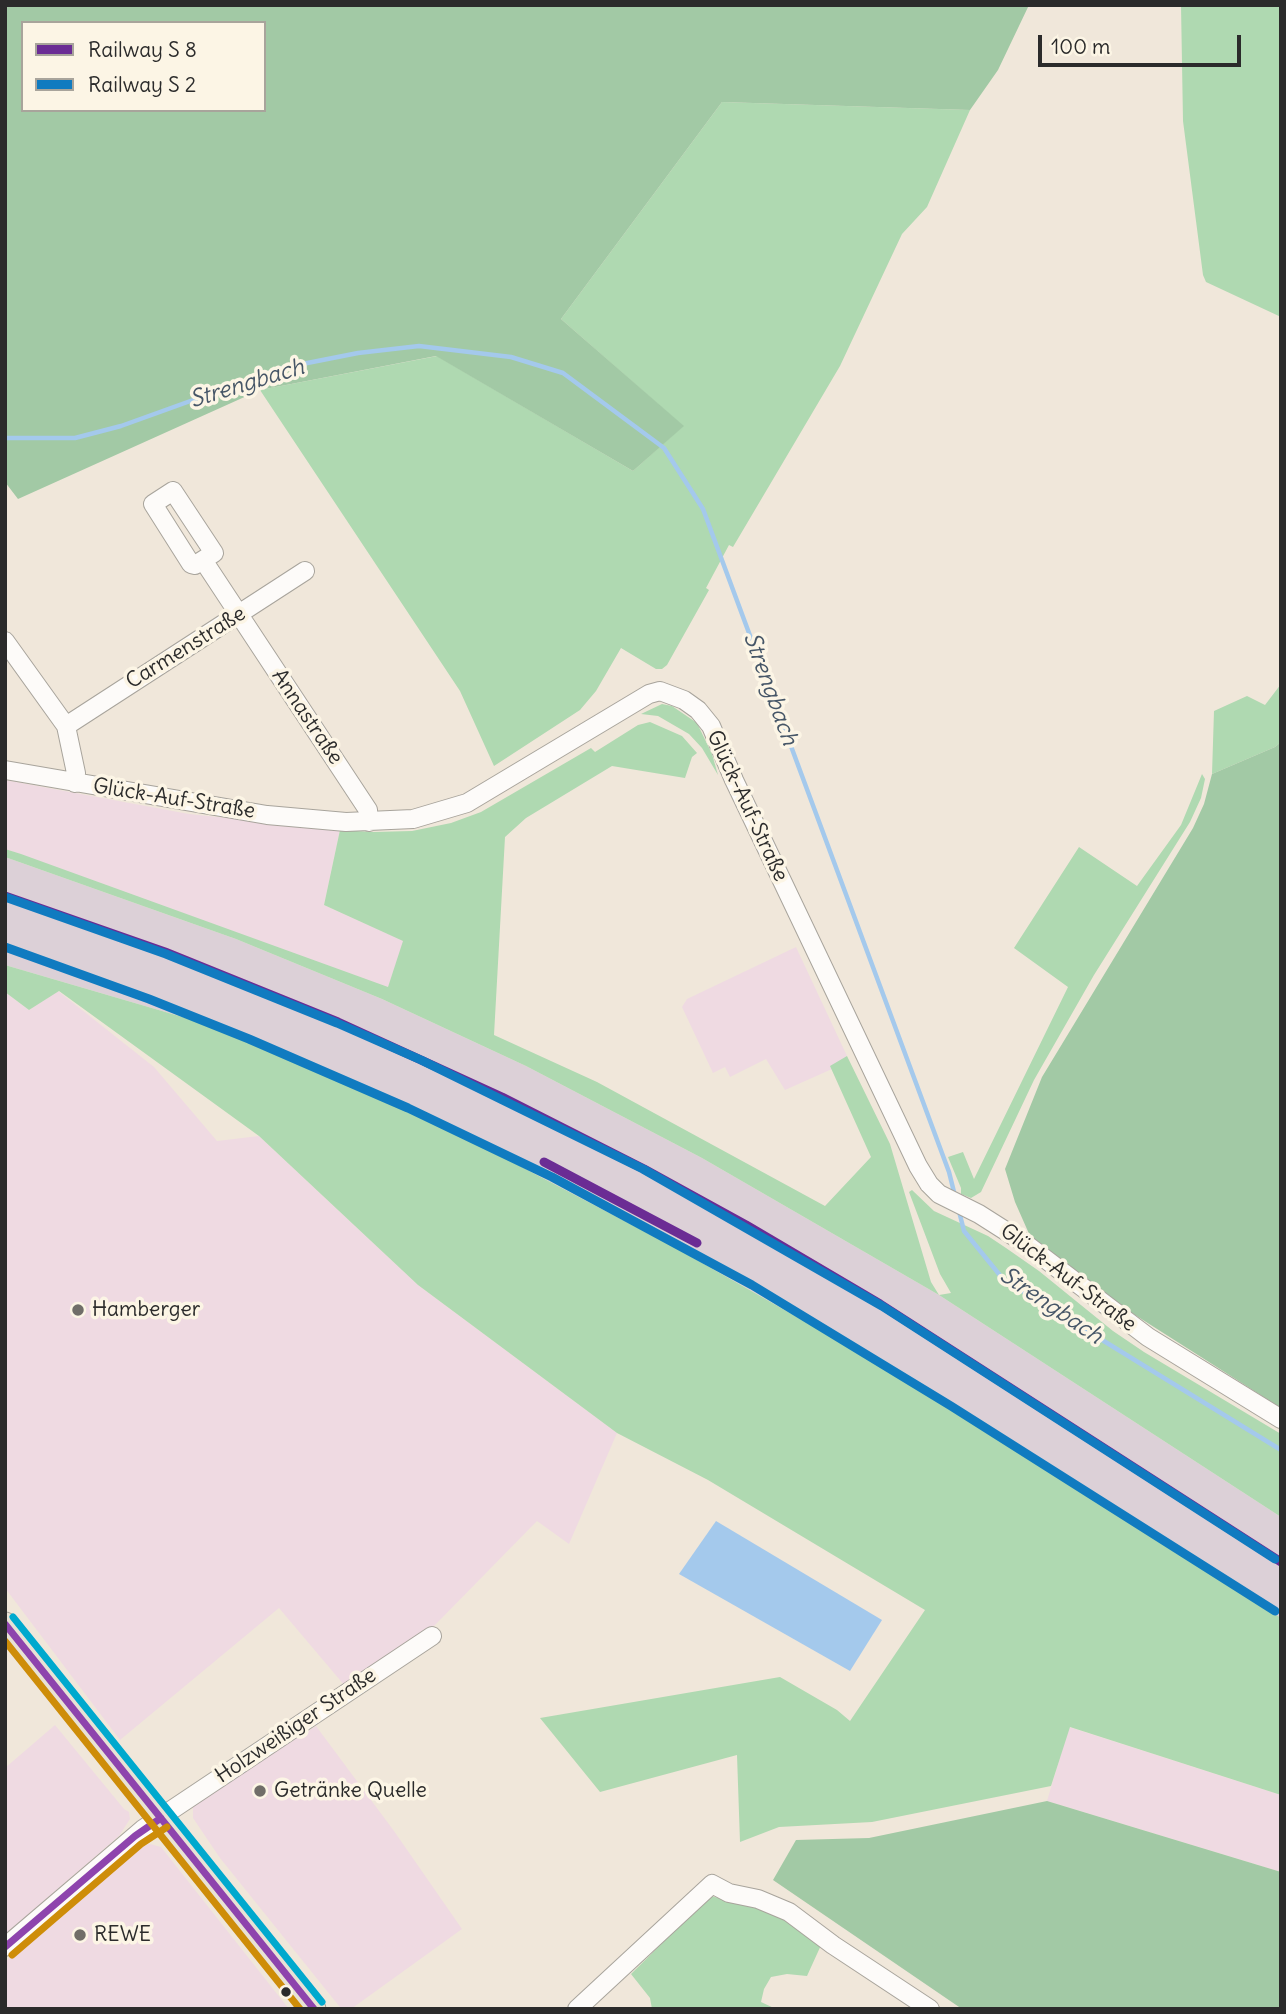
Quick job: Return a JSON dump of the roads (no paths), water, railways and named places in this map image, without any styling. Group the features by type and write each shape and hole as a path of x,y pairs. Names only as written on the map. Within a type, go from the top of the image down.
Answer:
{"main road":[{"path":"5,1625 314,2009"}],"street":[{"name":"Annastraße","path":"203,560 368,810 369,822"},
{"name":"Carmenstraße","path":"66,726 305,571"},
{"path":"5,641 66,726 76,773 75,783"},
{"name":"Glück-Auf-Straße","path":"5,771 267,814 346,822 413,820 467,803 649,694 660,691 684,700 698,710 711,726 734,780 929,1184 939,1194 968,1208 1023,1242 1148,1337 1281,1419"},
{"name":"Holzweißiger Straße","path":"5,1947 135,1836 279,1736 432,1636"},
{"path":"577,2009 712,1884 729,1893 758,1899 789,1912 833,1945 930,2009"}],"water":[{"path":"716,1521 882,1620 850,1671 679,1574"}],"waterway":[{"name":"Strengbach","path":"5,438 75,438 121,426 282,368 358,353 419,346 511,357 563,373 664,448 703,509 949,1172 955,1196"},
{"name":"Strengbach","path":"959,1211 964,1231 1003,1279 1281,1450"}],"place":[{"name":"Hamberger","path":"78,1310"},
{"name":"Getränke Quelle","path":"260,1791"},
{"name":"REWE","path":"80,1935"}]}
